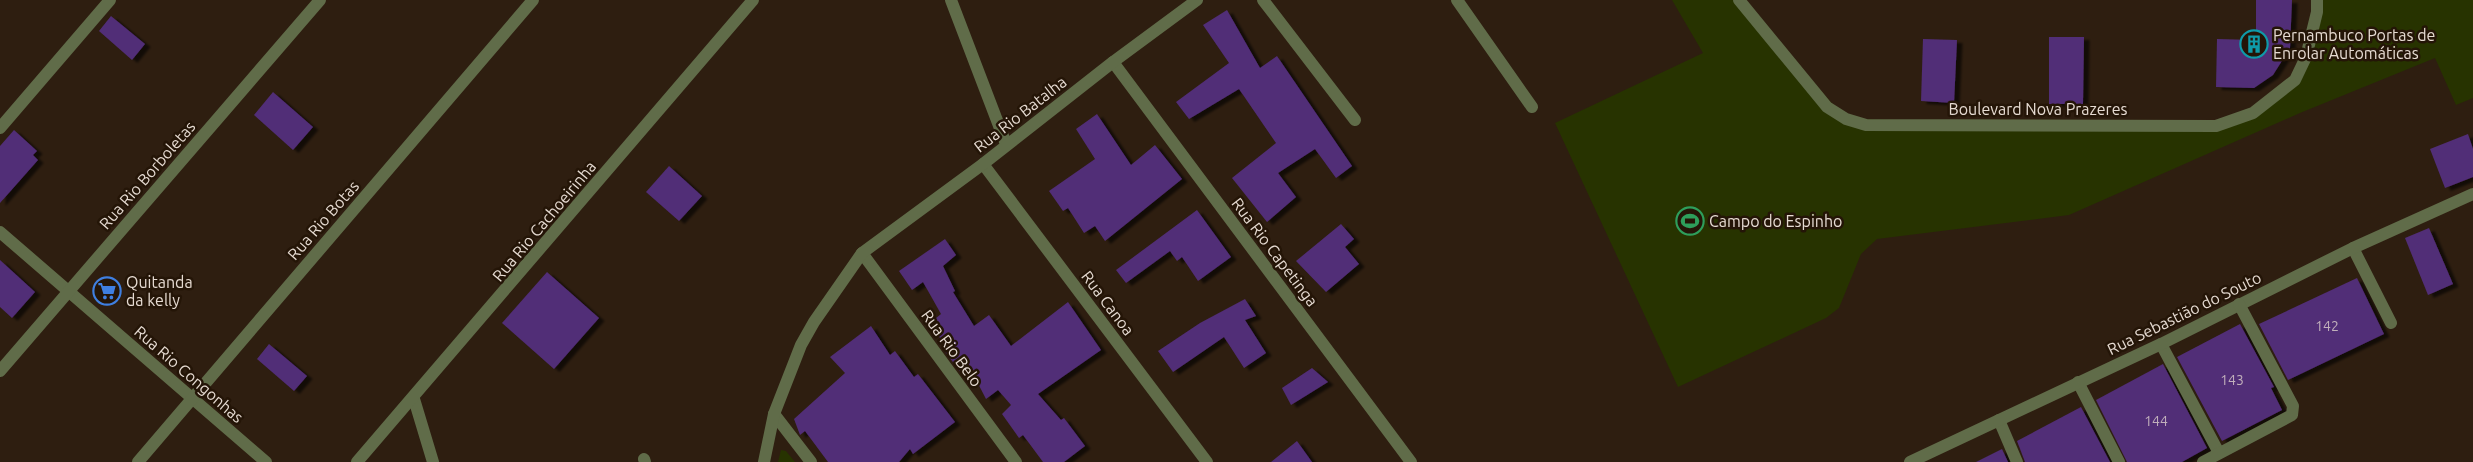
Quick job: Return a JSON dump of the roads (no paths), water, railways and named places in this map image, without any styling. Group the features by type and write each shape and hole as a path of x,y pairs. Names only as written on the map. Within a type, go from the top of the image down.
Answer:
{"street":[{"path":"0,128 110,0"},
{"name":"Rua Rio Borboletas","path":"0,372 320,0"},
{"name":"Rua Rio Botas","path":"138,462 533,0"},
{"name":"Rua Rio Cachoeirinha","path":"358,462 414,399 753,0"},
{"path":"951,0 1006,144"},
{"name":"Rua Rio Batalha","path":"764,462 774,414 801,345 814,322 862,253 984,164 1006,144 1197,0"},
{"path":"1263,0 1355,120"},
{"path":"1457,0 1532,107"},
{"name":"Boulevard Nova Prazeres","path":"1739,0 1827,107 1846,119 1866,126 2216,126 2253,113 2295,80 2306,57 2317,12 2317,0"},
{"name":"Rua Rio Capetinga","path":"1113,62 1411,462"},
{"name":"Rua Canoa","path":"984,164 1207,462"},
{"name":"Rua Sebastião do Souto","path":"1910,462 2161,344 2353,248 2473,194"},
{"name":"Rua Rio Congonhas","path":"0,232 266,462"},
{"path":"2353,248 2391,323"},
{"name":"Rua Rio Belo","path":"862,253 1016,462"},
{"path":"2203,462 2289,418 2293,410 2239,304"},
{"path":"2161,344 2219,453"},
{"path":"2078,382 2119,462"},
{"path":"414,399 433,462"},
{"path":"774,414 811,462"},
{"path":"1999,420 2016,462"}],"place":[{"name":"Pernambuco Portas de Enrolar Automáticas","path":"2254,44"},
{"name":"Campo do Espinho","path":"1690,221"},
{"name":"Quitanda da kelly","path":"107,291"}]}
